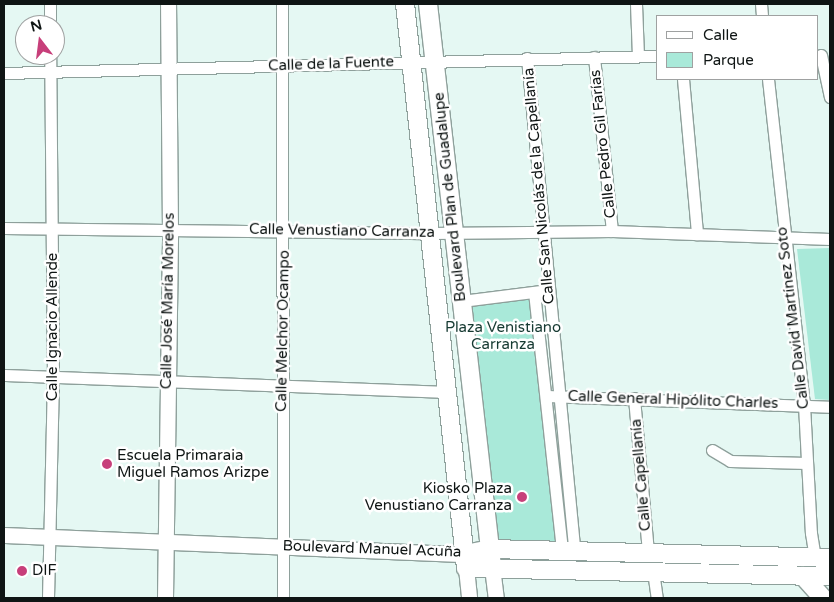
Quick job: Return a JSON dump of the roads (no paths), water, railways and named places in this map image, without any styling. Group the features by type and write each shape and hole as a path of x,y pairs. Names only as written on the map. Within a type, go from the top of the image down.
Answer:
{"main road":[{"name":"Boulevard Plan de Guadalupe","path":"405,4 466,561"},
{"name":"Boulevard Plan de Guadalupe","path":"428,4 492,567"},
{"name":"Boulevard Manuel Acuña","path":"466,561 491,549 823,558"},
{"name":"Boulevard Manuel Acuña","path":"466,561 492,567 830,576"},
{"path":"803,576 822,598"}],"street":[{"name":"Calle José María Morelos","path":"165,598 170,229 168,4"},
{"name":"Calle Melchor Ocampo","path":"282,4 284,65 284,230 281,385 283,598"},
{"path":"636,4 638,55"},
{"path":"823,55 830,97"},
{"name":"Calle de la Fuente","path":"4,73 656,56"},
{"name":"Calle Pedro Gil Farías","path":"594,57 612,231"},
{"name":"Calle San Nicolás de la Capellanía","path":"527,58 569,501 568,551"},
{"name":"Calle Ignacio Allende","path":"48,598 54,377 49,65"},
{"path":"683,80 697,234"},
{"name":"Calle David Martínez Soto","path":"768,80 784,239 804,405 807,462 823,558"},
{"name":"Calle Venustiano Carranza","path":"4,228 430,233 612,231 784,239 830,238"},
{"path":"461,301 548,291"},
{"name":"Calle San Nicolás de la Capellanía","path":"534,292 556,501 568,551"},
{"path":"538,329 552,328"},
{"path":"4,375 449,392"},
{"name":"Calle General Hipólito Charles","path":"546,396 830,407"},
{"name":"Calle Capellanía","path":"634,398 648,552"},
{"path":"550,438 563,438"},
{"path":"712,450 730,460 807,462"},
{"path":"556,501 569,501"},
{"name":"Boulevard Manuel Acuña","path":"4,535 282,546 466,561"},
{"name":"Boulevard Plan de Guadalupe","path":"466,561 469,598"},
{"name":"Boulevard Plan de Guadalupe","path":"492,567 496,598"},
{"path":"653,571 656,598"}],"place":[{"name":"Escuela Primaraia Miguel Ramos Arizpe","path":"107,464"},
{"name":"Kiosko Plaza Venustiano Carranza","path":"522,497"},
{"name":"DIF","path":"22,571"}],"park label":[{"name":"Plaza Venistiano Carranza","path":"503,336"}]}
